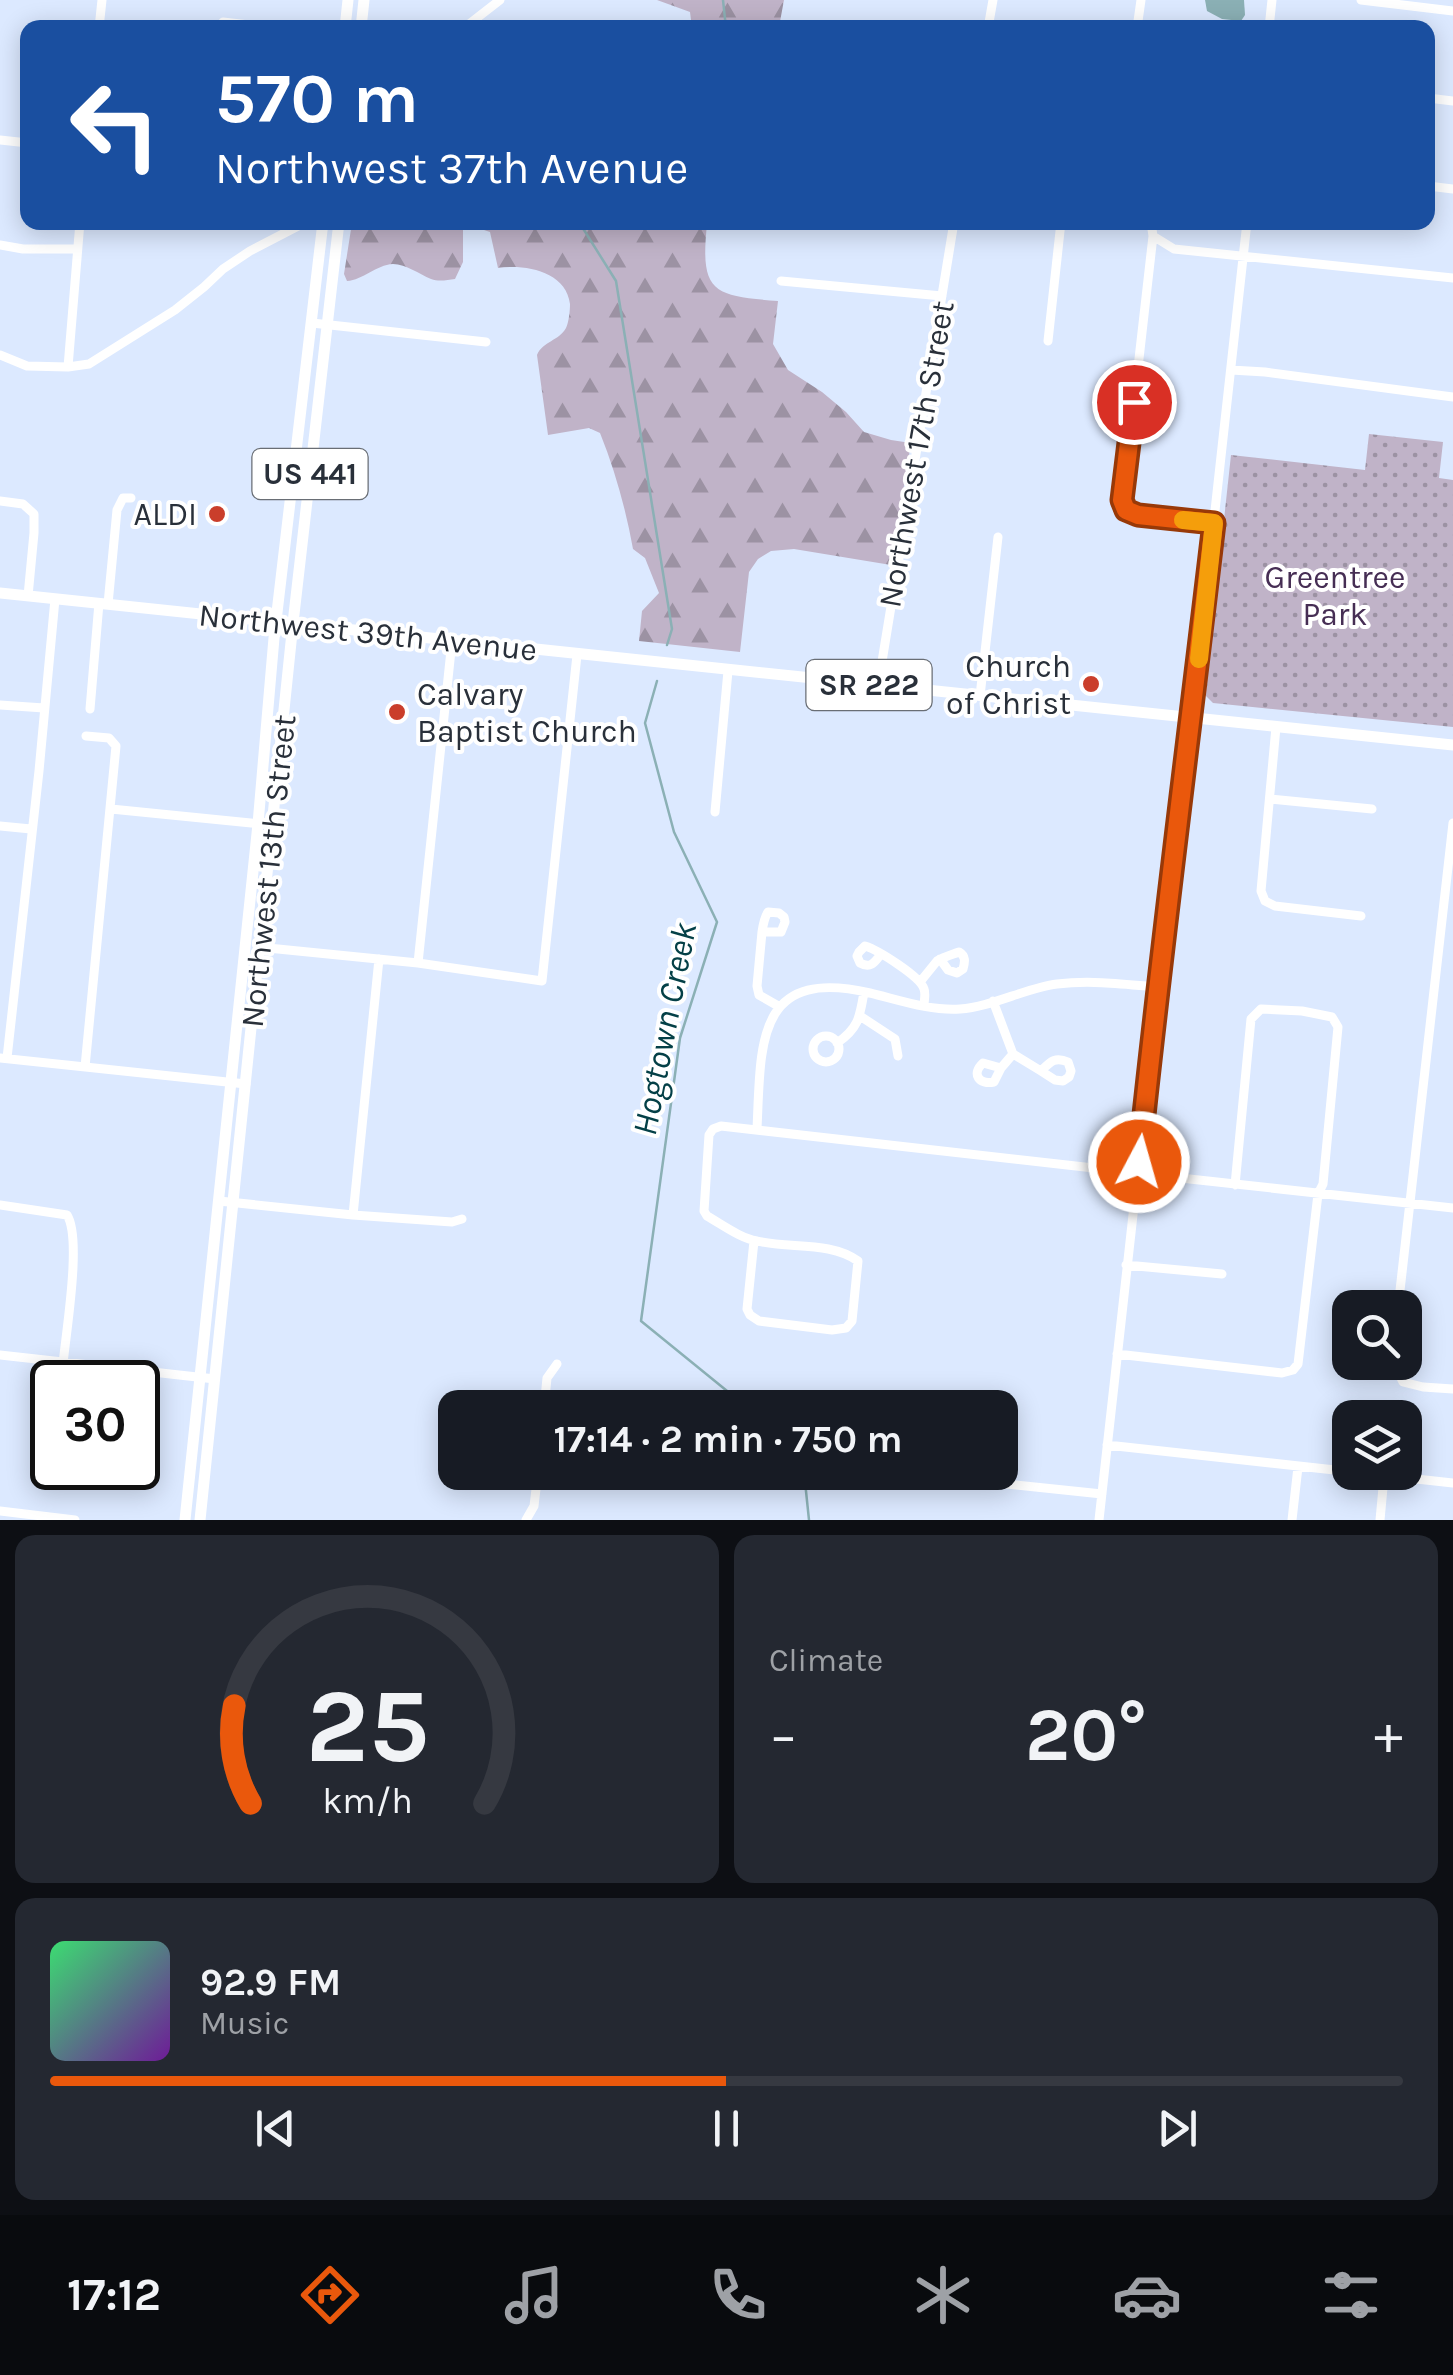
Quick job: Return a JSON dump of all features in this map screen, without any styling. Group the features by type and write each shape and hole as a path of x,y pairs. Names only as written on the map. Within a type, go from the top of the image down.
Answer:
{"main road":[{"name":"Northwest 13th Street","path":"185,1520 258,824 266,712 322,230"},
{"name":"Northwest 13th Street","path":"200,1520 293,623 338,230"},
{"name":"Northwest 39th Avenue","path":"0,593 1453,745"}],"street":[{"path":"474,20 500,0"},
{"path":"1360,0 1453,11"},
{"path":"68,367 79,230"},
{"path":"0,355 27,366 88,364 144,330 204,287 223,268 292,230"},
{"name":"Northwest 17th Street","path":"878,686 953,230"},
{"path":"1048,341 1060,230"},
{"path":"1152,230 1122,500 1126,510 1138,515 1214,523"},
{"path":"1099,1520 1246,230"},
{"path":"1153,236 1174,249 1453,278"},
{"path":"0,245 77,250"},
{"path":"780,282 942,296"},
{"path":"312,323 486,342"},
{"path":"1231,370 1453,396"},
{"path":"90,709 117,510 123,498 131,498"},
{"path":"0,501 23,504 34,514 28,596"},
{"path":"980,696 998,537"},
{"path":"55,598 3,1058 246,1084"},
{"path":"418,962 452,641"},
{"path":"245,945 418,962 542,981 578,654"},
{"path":"715,812 728,670"},
{"path":"0,705 44,708"},
{"path":"1276,727 1260,891 1265,901 1275,906 1360,916"},
{"path":"85,1067 116,746 109,738 86,736"},
{"path":"1270,798 1372,809"},
{"path":"111,809 272,825"},
{"path":"1400,1290 1453,823"},
{"path":"0,826 31,829"},
{"path":"762,932 757,986 760,994 780,1007"},
{"path":"881,954 920,982 924,1006"},
{"path":"354,1215 378,959"},
{"path":"920,982 940,960"},
{"path":"757,1130 763,1040 768,1025 780,1007 808,989 826,986 924,1006 960,1009 1055,984 1157,987"},
{"path":"838,1043 860,1016 864,992"},
{"path":"994,1001 1013,1054 1040,1070"},
{"path":"1117,1354 1293,1370 1300,1356 1322,1184 1338,1027 1332,1016 1261,1009 1250,1019 1234,1185"},
{"path":"860,1016 895,1040 898,1056"},
{"path":"1001,1068 1013,1054"},
{"path":"754,1241 747,1309 750,1316 790,1325 846,1328 852,1321 858,1261 846,1253 754,1241 704,1212 710,1135 721,1126 1453,1208"},
{"path":"220,1201 354,1215 462,1220"},
{"path":"0,1205 67,1215 72,1223 74,1243 63,1360"},
{"path":"1126,1265 1222,1274"},
{"path":"0,1355 35,1360"},
{"path":"546,1390 547,1378 557,1364"},
{"path":"160,1374 215,1379"},
{"path":"1402,1380 1453,1389"},
{"path":"1107,1446 1332,1471"},
{"path":"1292,1520 1298,1467"},
{"path":"1422,1480 1453,1483"},
{"path":"1018,1482 1102,1494"},
{"path":"526,1520 534,1506 536,1490"},
{"path":"1380,1520 1383,1490"},
{"path":"0,1511 75,1520"}],"green space":[{"path":"657,0 784,0 780,20 691,20 690,12"},
{"path":"351,230 463,230 463,262 455,279 434,280 393,264 347,281 344,274"},
{"path":"484,230 706,230 706,264 715,286 738,296 778,301 773,344 788,370 822,392 864,432 911,443 891,565 794,549 771,551 758,559 749,572 740,652 639,641 642,611 659,593 645,558 633,549 620,490 600,433 589,428 548,435 537,355 566,328 570,307 567,293 543,272 498,268 490,232"},
{"name":"Greentree Park","path":"1369,434 1443,442 1439,478 1453,480 1453,727 1213,703 1205,695 1231,455 1365,470"}],"shaded area":[{"path":"1205,0 1244,0 1242,20 1222,19 1207,11"}],"waterway":[{"name":"Hogtown Creek","path":"723,0 725,20"},
{"name":"Hogtown Creek","path":"584,230 616,281 672,629 667,645"},
{"name":"Hogtown Creek","path":"657,681 645,723 674,832 717,922 680,1038 641,1321 726,1390"},
{"name":"Hogtown Creek","path":"806,1490 809,1520"}],"slow traffic":[{"path":"1183,520 1214,523 1199,659"}],"place":[{"name":"ALDI","path":"217,514"},
{"name":"Church of Christ","path":"1091,684"},
{"name":"Calvary Baptist Church","path":"397,712"}],"route":[{"path":"1134,402 1122,500 1126,510 1138,515 1214,523 1139,1162"}]}
